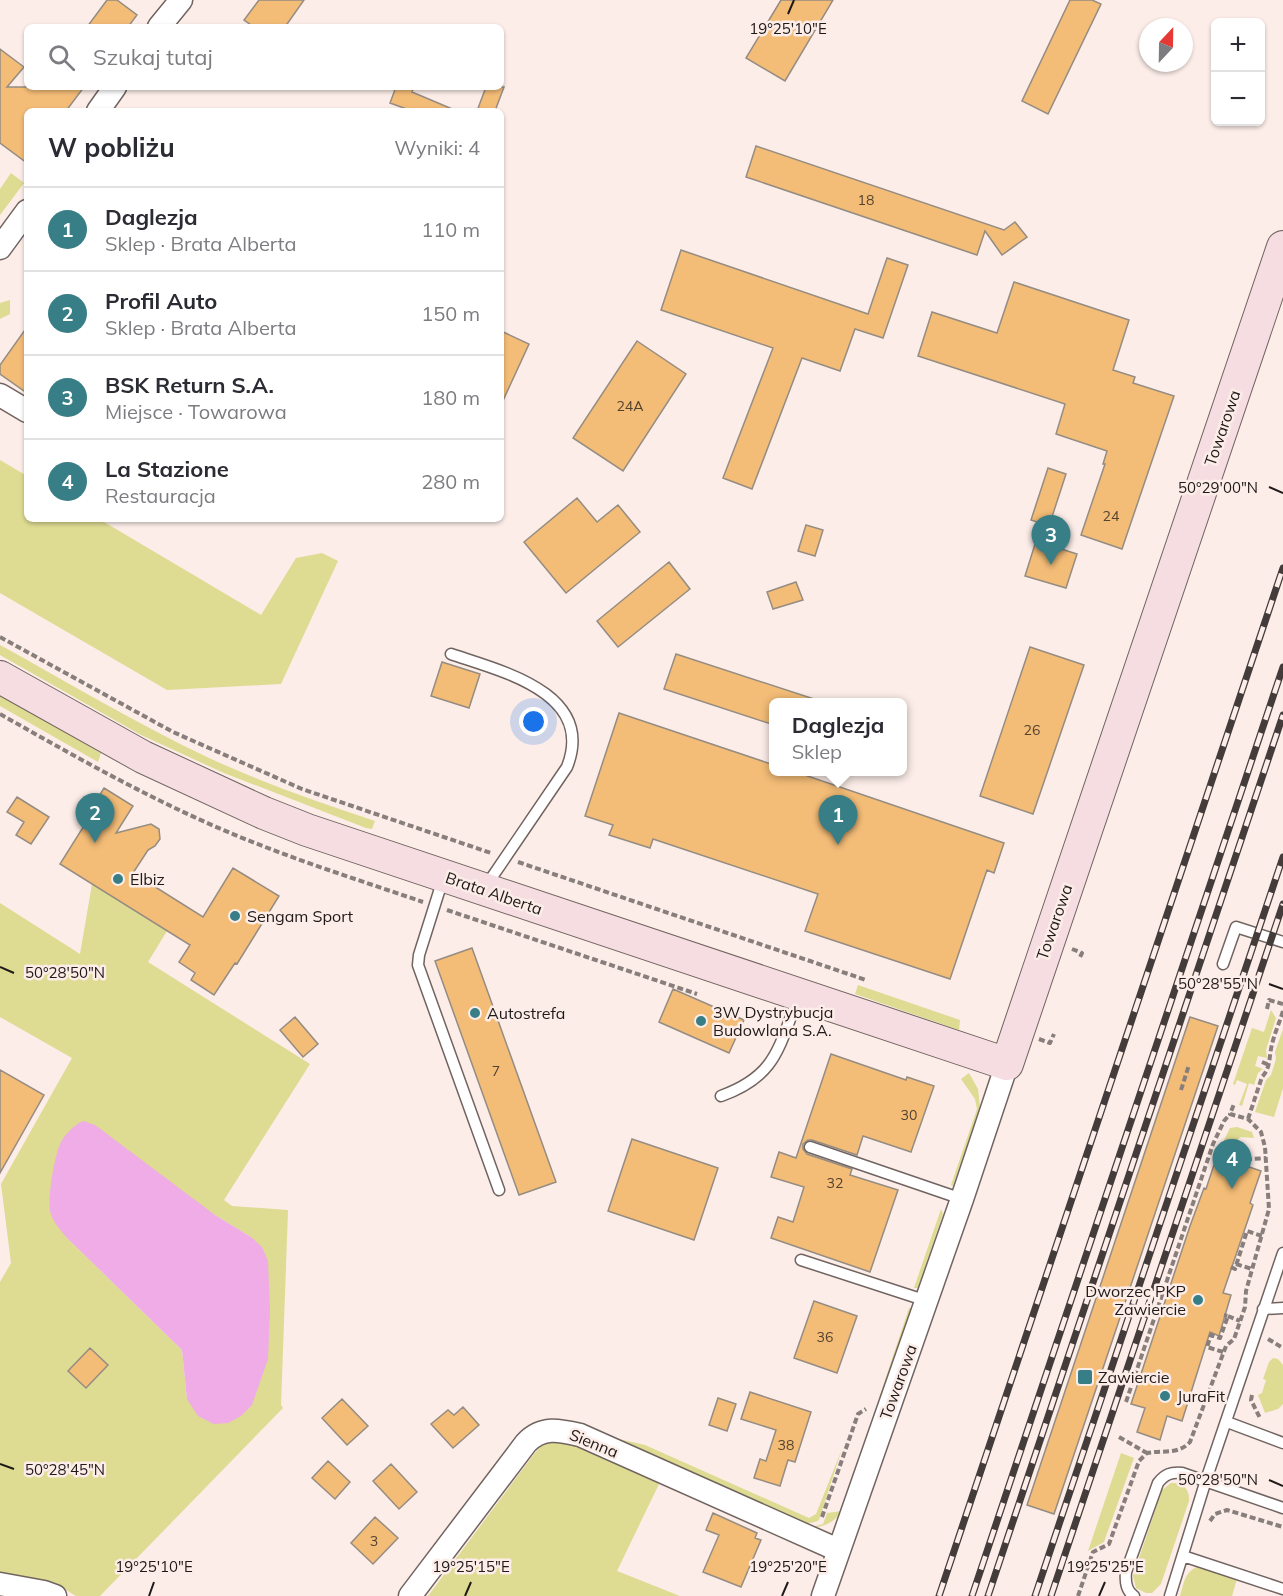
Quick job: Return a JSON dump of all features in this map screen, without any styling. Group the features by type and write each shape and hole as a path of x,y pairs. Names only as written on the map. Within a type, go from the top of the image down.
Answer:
{"street":[{"path":"161,24 180,0"},
{"path":"100,108 113,90"},
{"path":"0,248 24,215"},
{"name":"Towarowa","path":"823,1596 962,1199 1283,248"},
{"path":"0,394 24,409"},
{"name":"Brata Alberta","path":"0,677 143,757 264,813 307,830 1007,1065"},
{"name":"Sienna","path":"410,1596 526,1443 533,1436 548,1430 561,1430 580,1435 838,1550"},
{"path":"0,1584 36,1590 55,1596"}],"lane":[{"path":"451,654 519,677 540,688 557,703 568,722 572,740 571,756 567,767 484,889"},
{"path":"444,876 419,955 418,965 499,1190"},
{"path":"1223,964 1236,927 1283,942"},
{"path":"721,1096 738,1090 762,1074 769,1065 775,1057 799,995"},
{"path":"810,1147 962,1199"},
{"path":"1170,1596 1206,1480 1283,1253"},
{"path":"801,1260 927,1301"},
{"path":"1263,1309 1283,1308"},
{"path":"1227,1422 1283,1443"},
{"path":"1134,1596 1128,1590 1125,1582 1126,1572 1158,1483 1164,1476 1173,1472 1182,1473 1283,1508"},
{"path":"1183,1556 1283,1589"}],"path":[{"path":"0,637 173,732 302,789 866,980"},
{"path":"0,714 101,771 208,823 310,863 697,994"},
{"path":"1063,946 1082,953 1079,959"},
{"path":"1267,1009 1269,1000 1283,1004"},
{"path":"1248,1119 1262,1077 1267,1072 1283,1012"},
{"path":"1033,1037 1050,1042 1054,1034"},
{"path":"1262,1062 1269,1065"},
{"path":"1181,1090 1189,1065"},
{"path":"1126,1402 1213,1144 1234,1104"},
{"path":"1119,1437 1147,1453 1174,1452 1184,1449 1190,1442 1223,1352 1234,1339 1269,1209 1266,1147 1261,1132 1248,1119 1230,1114"},
{"path":"1239,1163 1240,1160 1266,1158"},
{"path":"1231,1267 1235,1269 1247,1231 1262,1236"},
{"path":"1236,1260 1252,1269"},
{"path":"1223,1352 1207,1347 1211,1335 1220,1338 1226,1316 1240,1321"},
{"path":"1267,1351 1270,1340 1283,1348"},
{"path":"1252,1394 1251,1400 1257,1414 1266,1422"},
{"path":"822,1517 858,1414 870,1408"},
{"path":"1078,1596 1093,1552 1109,1544 1139,1461 1147,1453"},
{"path":"1208,1527 1215,1514 1227,1510 1283,1527"}],"shaded area":[{"path":"11,173 24,183 0,215 0,189"},
{"path":"10,300 10,314 0,319 0,303"},
{"path":"0,460 24,474 24,522 104,522 261,615 296,558 322,553 338,561 281,684 167,690 0,593"},
{"path":"0,645 182,745 270,784 375,821 372,829 224,773 141,735 0,655"},
{"path":"0,695 101,753 98,762 0,706"},
{"path":"92,884 167,931 148,962 310,1064 224,1200 232,1206 288,1210 281,1405 283,1408 100,1596 76,1596 41,1581 0,1578 0,1282 11,1263 1,1184 72,1058 0,1017 0,903 80,954","holes":["60,1144 215,1215 251,1237 187,1399 182,1350 68,1239 50,1199"]},
{"path":"858,985 960,1020 959,1030 855,994"},
{"path":"1271,1010 1276,1018 1266,1050 1267,1058 1258,1056 1255,1066 1263,1069 1258,1073 1254,1085 1249,1083 1242,1106 1239,1105 1247,1084 1237,1080 1235,1085 1233,1084 1252,1028 1264,1032"},
{"path":"1283,1029 1283,1088 1274,1117 1255,1112 1266,1080 1271,1075 1276,1059 1275,1052"},
{"path":"969,1073 978,1089 980,1107 953,1186 951,1185 977,1109 975,1099 961,1079"},
{"path":"83,1121 95,1125 215,1215 251,1237 262,1247 268,1261 270,1309 268,1359 252,1405 241,1416 228,1423 214,1424 198,1416 187,1399 182,1350 68,1239 53,1218 50,1211 50,1196 60,1144 76,1125"},
{"path":"1237,1127 1252,1132 1254,1138 1240,1137 1236,1143 1233,1141 1222,1144 1230,1128"},
{"path":"941,1209 943,1214 918,1288 914,1288"},
{"path":"909,1308 912,1308 882,1396 879,1398"},
{"path":"1273,1358 1278,1359 1283,1365 1283,1404 1278,1409 1265,1413 1258,1395 1262,1393 1266,1380 1263,1379 1269,1362"},
{"path":"601,1435 645,1445 809,1518 816,1514 842,1449 819,1520 800,1525"},
{"path":"561,1440 576,1444 660,1482 617,1571 680,1596 428,1596 534,1454 545,1442"},
{"path":"1121,1453 1134,1458 1104,1542 1088,1551"},
{"path":"1171,1483 1185,1487 1189,1501 1161,1584 1152,1593 1146,1593 1136,1588 1133,1576 1162,1490"},
{"path":"842,1511 828,1524 811,1527 823,1524 827,1513"},
{"path":"1201,1566 1237,1579 1232,1596 1180,1596 1188,1573"}],"building":[{"path":"107,0 117,0 137,15 130,24 89,24"},
{"path":"259,0 304,0 287,24 250,24 244,20"},
{"path":"781,0 833,0 785,81 746,58"},
{"path":"1070,0 1092,0 1101,4 1048,114 1022,101"},
{"path":"0,49 24,67 7,87 24,87 24,90 82,90 68,108 24,108 24,161 0,143"},
{"path":"395,90 413,90 412,92 450,108 404,108 390,103"},
{"path":"485,90 503,90 496,108 478,108"},
{"path":"756,146 1004,230 1015,222 1027,237 1002,255 985,231 977,255 746,177"},
{"path":"681,250 868,314 887,258 908,265 883,338 855,329 840,371 802,358 752,489 723,478 773,348 661,310"},
{"path":"1014,282 1129,320 1113,370 1135,377 1133,383 1174,396 1122,549 1081,535 1105,464 1103,464 1107,451 1056,434 1065,404 918,356 932,312 997,333"},
{"path":"24,331 24,391 0,374 0,365"},
{"path":"504,332 529,344 504,398"},
{"path":"637,341 686,374 623,471 573,438"},
{"path":"1048,468 1066,474 1049,526 1031,520"},
{"path":"577,498 597,522 618,505 640,532 566,593 524,542"},
{"path":"806,525 823,530 815,556 798,551"},
{"path":"1036,541 1077,554 1066,588 1025,576"},
{"path":"669,562 690,589 618,647 597,621"},
{"path":"796,582 803,600 773,609 767,592"},
{"path":"1030,647 1084,665 1033,814 980,796"},
{"path":"676,654 811,698 769,698 769,723 664,689"},
{"path":"442,662 480,674 469,708 431,696"},
{"path":"619,713 769,763 769,776 808,776 1004,843 994,873 987,870 950,979 805,931 818,894 653,839 650,848 609,835 613,825 585,816"},
{"path":"104,788 133,806 116,833 151,824 159,829 160,839 148,850 133,873 203,917 233,868 279,896 237,964 235,963 214,995 191,980 195,973 179,962 190,945 60,864 99,802 96,801"},
{"path":"17,797 49,817 31,844 16,835 24,822 7,812"},
{"path":"472,948 556,1182 519,1195 435,961"},
{"name":"3W Dystrybucja Budowlana S.A.","path":"673,989 744,1020 729,1053 659,1022"},
{"path":"295,1017 318,1044 303,1057 280,1030"},
{"path":"1190,1017 1218,1026 1054,1514 1027,1505"},
{"path":"831,1054 906,1080 907,1077 934,1086 911,1152 863,1136 857,1155 812,1140 803,1144 803,1149 807,1154 852,1169 850,1175 898,1190 870,1272 771,1238 778,1217 793,1222 804,1187 771,1177 779,1152 796,1158"},
{"path":"0,1070 44,1095 0,1173"},
{"path":"632,1139 718,1168 694,1240 608,1211"},
{"name":"Dworzec PKP Zawiercie","path":"1217,1156 1261,1171 1250,1203 1253,1205 1223,1293 1231,1295 1219,1336 1210,1332 1182,1421 1167,1416 1160,1440 1137,1432 1145,1408 1131,1404 1190,1226"},
{"path":"814,1301 857,1316 837,1373 794,1358"},
{"path":"90,1348 108,1365 86,1388 68,1371"},
{"path":"750,1392 811,1412 795,1462 788,1460 780,1486 754,1478 760,1459 766,1461 776,1430 741,1419"},
{"path":"718,1398 736,1404 727,1431 709,1425"},
{"path":"342,1399 368,1426 347,1445 322,1418"},
{"path":"463,1407 479,1425 453,1448 431,1424 448,1410 454,1415"},
{"path":"328,1461 350,1482 335,1499 312,1478"},
{"path":"391,1464 417,1492 399,1509 373,1481"},
{"path":"713,1513 757,1533 755,1538 761,1540 741,1587 703,1572 719,1535 706,1530"},
{"path":"375,1517 398,1538 373,1564 351,1543"}],"railway":[{"path":"939,1596 1283,568"},
{"path":"972,1596 1283,667"},
{"path":"988,1596 1283,715"},
{"path":"1035,1596 1283,857"},
{"path":"1051,1596 1283,904"}],"place":[{"name":"BSK Return S.A.","path":"1051,565"},
{"name":"Profil Auto","path":"95,843"},
{"name":"Daglezja","path":"838,845"},
{"name":"Elbiz","path":"118,879"},
{"name":"Sengam Sport","path":"235,916"},
{"name":"Autostrefa","path":"475,1013"},
{"name":"3W Dystrybucja Budowlana S.A.","path":"701,1021"},
{"name":"La Stazione","path":"1232,1189"},
{"name":"Dworzec PKP Zawiercie","path":"1198,1300"},
{"name":"Zawiercie","path":"1085,1377"},
{"name":"JuraFit","path":"1165,1396"}]}
